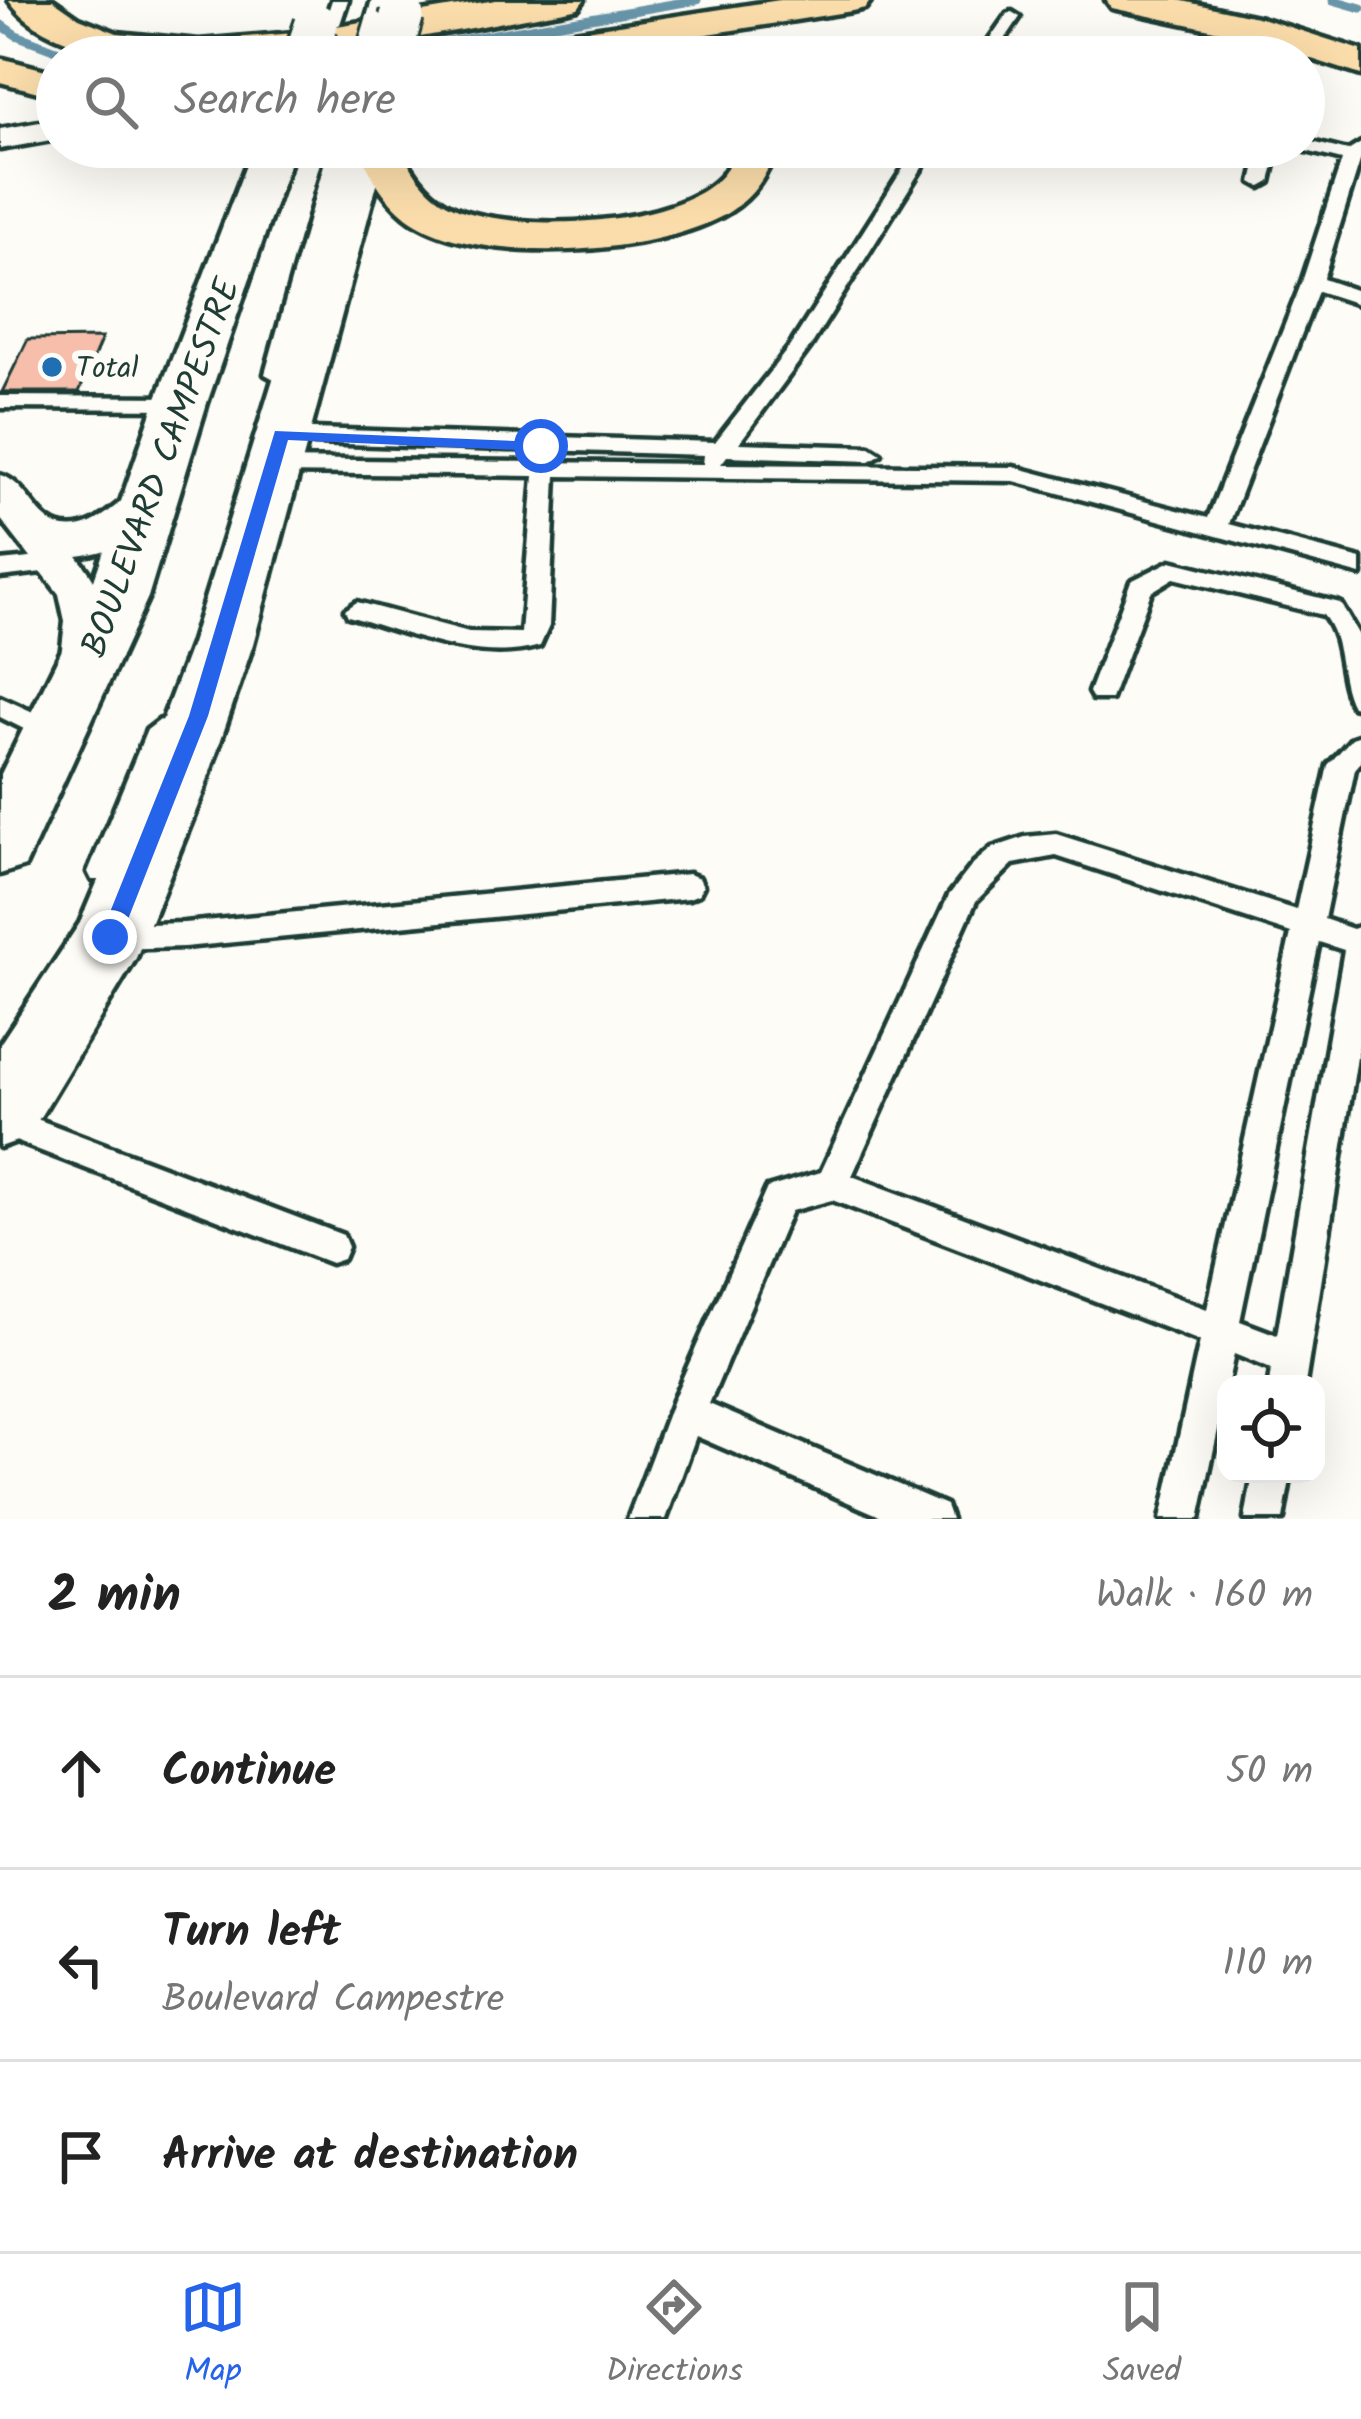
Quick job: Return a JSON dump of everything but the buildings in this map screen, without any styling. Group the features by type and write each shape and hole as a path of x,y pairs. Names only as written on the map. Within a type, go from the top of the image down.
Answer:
{"main road":[{"path":"28,0 91,36"},
{"path":"344,36 565,0"},
{"path":"625,36 852,0"},
{"path":"1125,0 1279,36"},
{"path":"1244,0 1361,43"},
{"path":"1325,51 1361,63"},
{"path":"0,70 36,79"},
{"name":"BOULEVARD CAMPESTRE","path":"0,847 118,597 181,403 266,168"},
{"path":"0,1116 198,716 360,168"},
{"path":"388,168 413,201 435,216 500,234 558,237 638,227 699,207 743,178 750,168"}],"street":[{"path":"0,140 36,133"},
{"path":"0,489 87,606 83,674"},
{"path":"48,548 62,541 94,539 128,524 149,499"}],"lane":[{"path":"375,36 390,9"},
{"path":"999,36 1012,17"},
{"path":"1216,528 1357,152 1325,148"},
{"path":"202,346 236,309 285,168"},
{"path":"206,604 257,446 332,168"},
{"path":"699,473 754,412 826,309 913,168"},
{"path":"1261,182 1264,168"},
{"path":"1312,282 1361,299"},
{"path":"0,402 181,403"},
{"path":"278,450 720,451 1014,474 1361,567"},
{"path":"278,450 544,472 699,473 844,463"},
{"path":"357,610 484,642 513,645 531,640 537,626 544,472"},
{"path":"0,569 48,548"},
{"path":"1102,692 1140,586 1172,568 1331,609 1346,620 1354,637 1349,676 1361,699"},
{"path":"171,701 102,915 184,935 689,886"},
{"path":"0,706 57,734"},
{"path":"1180,1519 1342,765 1361,745"},
{"path":"647,1519 686,1413 779,1198 832,1184 1222,1328 1289,1371 1361,940 1056,845 1022,845 988,862 964,895 832,1184"},
{"path":"0,1116 331,1247"},
{"path":"686,1413 932,1519"},
{"path":"1264,1519 1270,1483"}],"waterway":[{"path":"484,36 697,0"},
{"path":"1333,0 1361,8"},
{"path":"0,24 36,42"}],"place":[{"name":"Total","path":"52,367"}],"route":[{"path":"110,937 198,716 281,435 541,446"}]}
